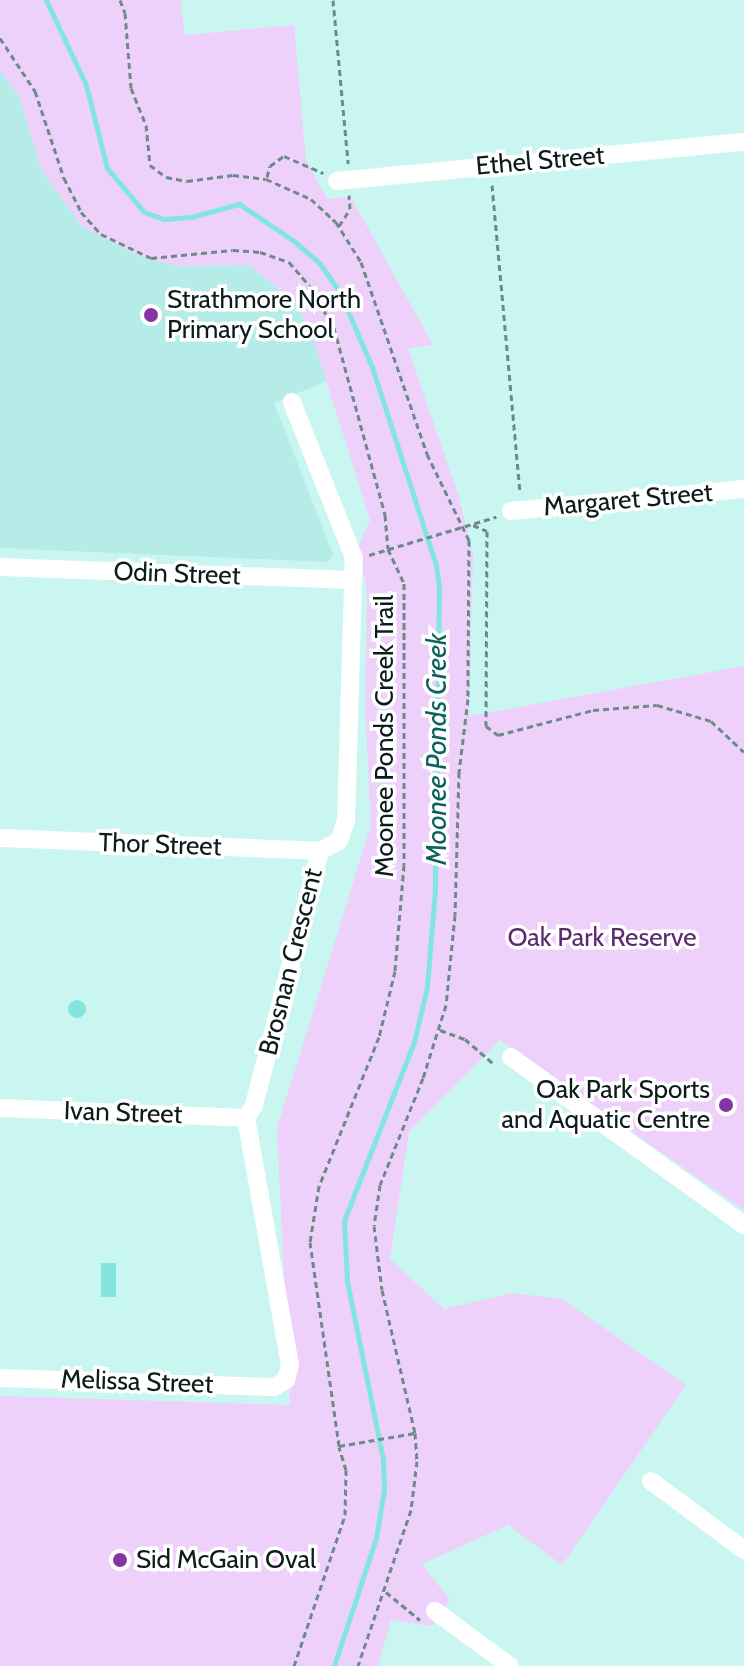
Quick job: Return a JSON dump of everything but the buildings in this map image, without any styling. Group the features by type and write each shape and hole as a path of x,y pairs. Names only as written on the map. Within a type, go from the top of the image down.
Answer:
{"street":[{"name":"Ethel Street","path":"343,180 744,142"},
{"name":"Brosnan Crescent","path":"246,1118 254,1105 320,851 339,841 346,821 354,558 292,402"},
{"name":"Margaret Street","path":"517,510 744,489"},
{"name":"Odin Street","path":"0,567 353,580"},
{"name":"Thor Street","path":"0,838 320,851"},
{"path":"504,1062 744,1225"},
{"name":"Ivan Street","path":"0,1108 246,1118"},
{"name":"Melissa Street","path":"0,1378 274,1387 286,1380 290,1365 246,1118"},
{"path":"651,1481 744,1550"},
{"path":"427,1616 510,1666"}],"path":[{"path":"120,0 125,13 131,88 146,125 150,165 166,177 187,181 233,175 266,179 311,199 339,226 373,292 427,454 444,493 466,526 469,540 468,699 459,772 452,958 440,1030 375,1205 374,1226 382,1290 415,1433 417,1461 411,1510 386,1592 370,1626 358,1666"},
{"path":"333,0 343,180 350,209 339,226"},
{"name":"Moonee Ponds Creek Trail","path":"0,38 35,91 64,178 81,212 101,234 151,258 233,250 260,252 289,262 309,285 334,328 385,515 388,549 400,571 406,599 404,865 399,941 384,1023 319,1186 310,1242 339,1446 346,1470 345,1515 294,1666"},
{"path":"266,179 270,166 284,156 343,180"},
{"path":"354,558 517,510 492,181"},
{"path":"473,525 487,531 486,726 498,735 593,710 657,705 711,721 744,752"},
{"path":"440,1030 465,1039 504,1062"},
{"path":"339,1446 415,1433"},
{"path":"386,1592 427,1616"}],"shaded area":[{"name":"Strathmore North Primary School","path":"0,71 19,95 42,171 179,266 249,265 293,301 310,329 327,381 274,403 333,554 328,562 0,548"}],"green space":[{"name":"Oak Park Reserve","path":"0,0 180,0 185,35 294,25 306,160 327,199 351,197 433,345 408,348 459,497 473,554 469,716 744,666 744,1210 500,1040 409,1132 390,1259 444,1309 512,1293 562,1299 686,1385 562,1565 508,1525 422,1564 450,1600 431,1626 391,1620 378,1666 0,1666 0,1396 290,1405 277,1128 371,825 365,707 367,591 358,547 370,520 310,329 293,300 249,265 179,266 143,258 82,226 42,171 19,95 0,71"}],"water":[{"path":"73,1000 81,1000 86,1009 84,1016 73,1018 68,1013 68,1005"},
{"path":"101,1263 116,1263 116,1297 101,1297"}],"waterway":[{"name":"Moonee Ponds Creek","path":"46,0 86,85 107,168 144,212 163,219 191,217 239,204 294,241 320,264 340,293 372,367 436,565 439,587 435,889 427,987 414,1042 344,1221 347,1281 383,1460 384,1490 376,1538 334,1666"}],"place":[{"name":"Strathmore North Primary School","path":"151,315"},
{"name":"Oak Park Sports and Aquatic Centre","path":"726,1105"},
{"name":"Sid McGain Oval","path":"120,1560"}]}
